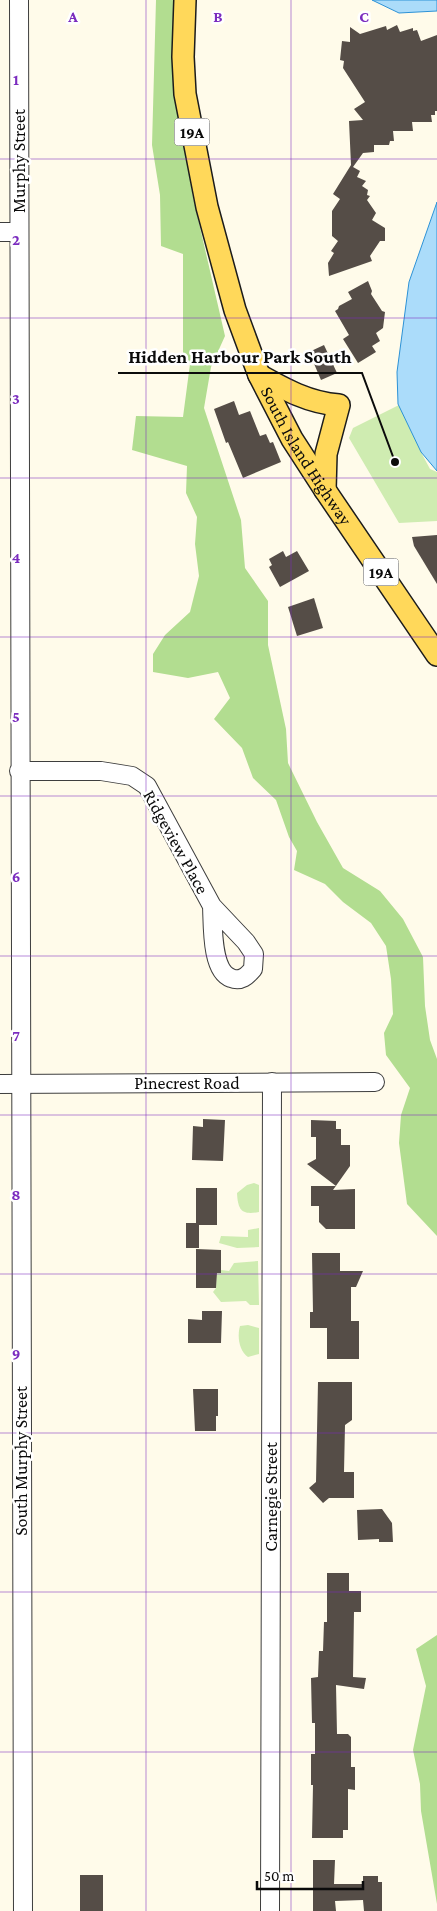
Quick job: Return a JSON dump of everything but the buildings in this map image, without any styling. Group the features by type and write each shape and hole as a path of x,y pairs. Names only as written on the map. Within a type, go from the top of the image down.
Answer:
{"main road":[{"name":"South Island Highway","path":"185,0 183,57 185,94 207,207 235,310 259,375 292,439 437,655"},
{"path":"259,375 284,389 308,399 324,404 339,405 326,454 325,490"}],"street":[{"name":"Murphy Street","path":"19,0 19,232"},
{"path":"0,232 19,232"},
{"name":"South Murphy Street","path":"19,232 23,1911"},
{"name":"Ridgeview Place","path":"20,771 102,771 132,776 147,786 212,906"},
{"name":"Carnegie Street","path":"270,1911 272,1082"},
{"name":"Pinecrest Road","path":"0,1084 374,1082"}],"green space":[{"path":"156,0 174,0 173,79 193,197 225,336 211,367 204,408 241,520 245,568 268,601 268,645 286,729 288,763 317,822 343,868 380,891 403,919 423,957 425,1006 430,1040 437,1059 437,1236 407,1204 399,1143 401,1115 410,1088 386,1055 384,1033 393,1014 391,979 386,946 371,923 343,902 325,884 294,870 297,851 289,837 276,800 253,778 242,748 214,719 230,698 218,672 188,678 153,672 153,654 165,635 190,612 199,576 195,544 197,517 186,493 187,466 132,450 136,416 183,417 190,364 183,354 183,254 161,246 160,195 152,145"},
{"path":"401,404 423,456 430,469 437,472 437,521 399,523 349,438 353,428"},
{"path":"254,1183 259,1185 259,1212 249,1213 240,1208 237,1193 247,1185"},
{"path":"259,1228 259,1247 237,1248 219,1243 221,1236 248,1237 248,1230"},
{"path":"258,1261 259,1305 250,1305 246,1301 221,1302 213,1292 216,1288 217,1273 221,1273 221,1270 229,1271 234,1263"},
{"path":"248,1325 259,1328 259,1354 248,1357 239,1343 239,1334 240,1326"},
{"path":"437,1635 437,1904 421,1811 420,1784 413,1750 426,1686 416,1649"}],"water":[{"path":"372,0 437,0 437,11 399,13"},
{"path":"437,202 437,471 421,452 398,404 397,372 409,282"}],"place":[{"name":"Hidden Harbour Park South","path":"395,462"}]}
